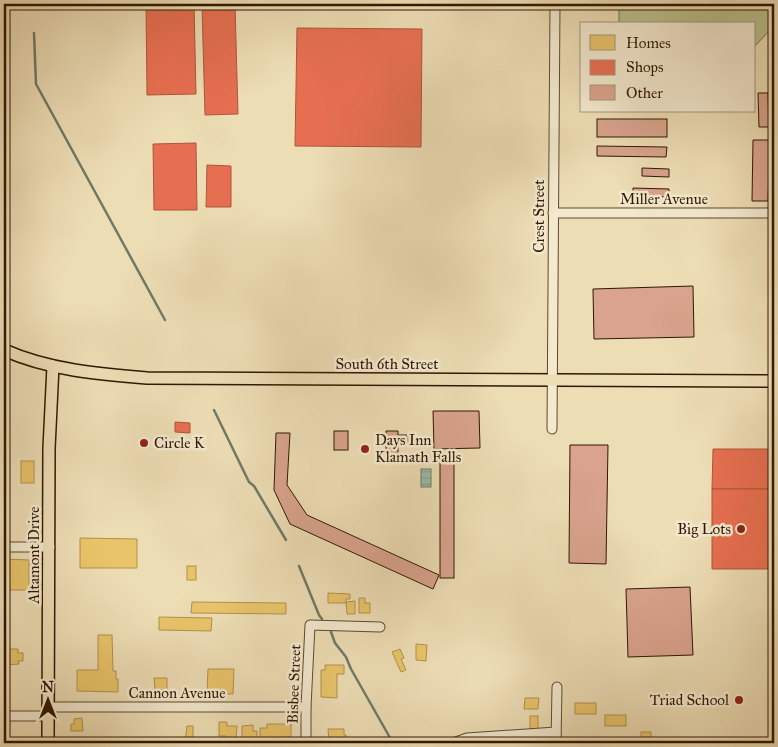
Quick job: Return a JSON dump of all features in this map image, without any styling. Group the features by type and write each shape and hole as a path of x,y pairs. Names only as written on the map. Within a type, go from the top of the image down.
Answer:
{"main road":[{"name":"South 6th Street","path":"4,350 22,358 53,366 86,372 147,378 774,381"},
{"name":"Altamont Drive","path":"48,743 49,448 53,366"}],"street":[{"name":"Crest Street","path":"552,428 554,4"},
{"name":"Miller Avenue","path":"553,213 774,213"},
{"path":"4,547 50,547"},
{"name":"Bisbee Street","path":"306,743 310,625 380,627"},
{"path":"556,743 557,687"},
{"name":"Cannon Avenue","path":"4,716 49,711 306,707"},
{"path":"453,743 467,738 556,732"}],"green space":[{"path":"619,4 774,4 774,26 756,45 756,22 619,22"}],"shaded area":[{"path":"421,469 431,469 431,487 421,487"}],"building: Homes":[{"path":"21,461 34,461 34,483 21,483"},
{"path":"80,538 137,539 137,568 80,568"},
{"path":"4,559 29,560 29,590 4,590"},
{"path":"187,566 196,566 196,580 187,580"},
{"path":"328,593 350,594 350,599 346,599 346,603 328,603"},
{"path":"359,598 365,598 365,603 370,603 370,613 359,613"},
{"path":"355,601 355,614 347,614 346,602"},
{"path":"192,602 286,603 286,614 191,613"},
{"path":"159,617 212,618 211,631 159,630"},
{"path":"98,635 112,635 113,671 116,671 116,679 118,679 118,692 77,691 77,670 98,670"},
{"path":"416,644 427,645 426,661 416,660"},
{"path":"4,649 18,649 18,653 23,653 23,661 18,661 19,664 4,665"},
{"path":"400,649 404,658 401,659 406,670 401,672 392,652"},
{"path":"325,665 344,665 344,674 337,674 337,698 321,697 321,670 325,670"},
{"path":"208,669 234,669 233,694 207,693"},
{"path":"154,678 167,678 167,690 155,690"},
{"path":"525,698 539,698 538,709 524,709"},
{"path":"575,703 596,703 596,714 575,714"},
{"path":"605,715 626,715 626,726 605,726"},
{"path":"530,716 538,716 538,729 530,729"},
{"path":"82,718 83,731 71,731 71,724 74,724 74,719"},
{"path":"219,722 227,722 227,726 237,726 236,739 226,739 226,736 219,736"},
{"path":"267,724 291,724 291,737 260,738 260,728 267,728"},
{"path":"253,725 253,731 257,731 257,739 253,739 253,743 242,743 242,726"},
{"path":"187,726 193,726 193,743 185,743"},
{"path":"328,729 344,729 347,741 329,742"},
{"path":"641,732 651,732 653,743 641,743"},
{"path":"517,737 524,737 524,743 518,743"},
{"path":"351,738 362,738 362,743 351,743"}],"building: Shops":[{"path":"146,4 194,4 196,94 147,95"},
{"path":"235,5 238,114 205,115 202,6"},
{"path":"297,28 422,29 421,147 295,146"},
{"path":"196,143 197,210 154,210 153,144"},
{"path":"207,165 231,166 231,207 206,207"},
{"path":"175,422 190,423 190,433 175,432"},
{"path":"713,449 770,449 770,489 712,489"},
{"name":"Big Lots","path":"712,489 770,489 769,569 712,569"}],"building: Other":[{"path":"758,93 768,93 769,127 759,127"},
{"path":"597,119 667,119 667,137 597,137"},
{"path":"753,140 770,140 768,201 752,201"},
{"path":"597,146 667,147 666,157 597,156"},
{"path":"642,168 669,169 669,177 642,176"},
{"path":"633,188 669,189 669,197 633,196"},
{"path":"4,225 6,225 5,282 4,281"},
{"path":"693,286 694,337 594,339 593,289"},
{"path":"433,411 479,411 480,448 434,449"},
{"path":"334,431 348,431 348,450 334,450"},
{"path":"386,431 398,431 398,435 414,435 414,444 398,444 398,461 386,461"},
{"path":"276,433 290,433 287,485 307,515 439,575 433,589 290,524 274,490"},
{"path":"570,445 608,445 606,564 569,563"},
{"path":"440,459 454,459 454,578 440,578"},
{"path":"690,587 693,655 628,657 626,589"}],"waterway":[{"path":"34,33 36,84 165,320"},
{"path":"214,410 249,482 254,486 286,540"},
{"path":"299,566 322,619"},
{"path":"331,632 335,643 346,657 393,743"}],"place":[{"name":"Circle K","path":"144,443"},
{"name":"Days Inn Klamath Falls","path":"365,449"},
{"name":"Big Lots","path":"741,529"},
{"name":"Triad School","path":"739,700"}]}
